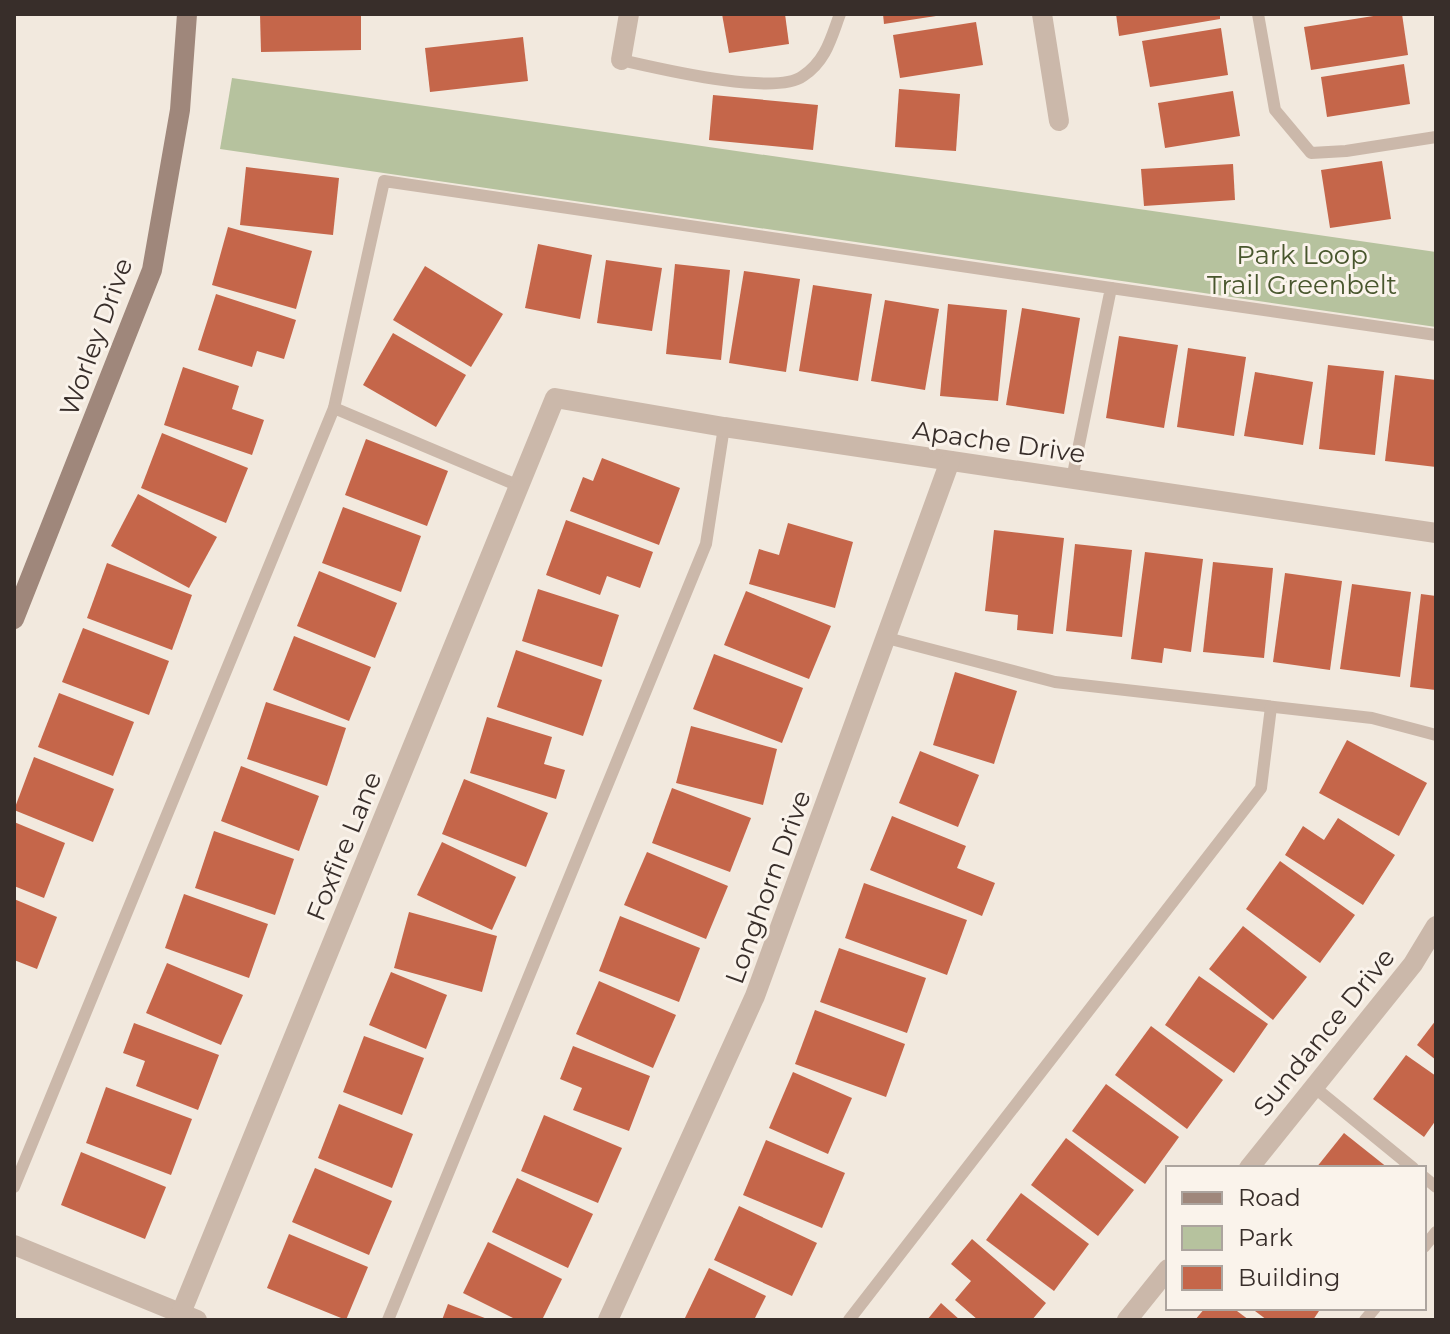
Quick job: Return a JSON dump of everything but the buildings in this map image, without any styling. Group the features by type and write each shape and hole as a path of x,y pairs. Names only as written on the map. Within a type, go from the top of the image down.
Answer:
{"street":[{"name":"Worley Drive","path":"14,619 152,270 180,110 187,14"},
{"path":"1042,14 1059,121"},
{"path":"621,60 624,17"},
{"name":"Apache Drive","path":"555,398 724,427 1436,533"},
{"name":"Foxfire Lane","path":"189,1317 555,398"},
{"name":"Longhorn Drive","path":"608,1320 755,996 950,461"},
{"name":"Sundance Drive","path":"1251,1166 1413,964 1436,926"},
{"path":"14,1245 189,1317"},
{"path":"1127,1320 1166,1271"}],"lane":[{"path":"621,60 687,74 766,84 801,79 824,58 840,14"},
{"path":"1258,14 1275,110 1311,153 1346,151 1436,137"},
{"path":"14,1187 334,408 384,181 1436,335"},
{"path":"1072,479 1111,288"},
{"path":"334,408 519,486"},
{"path":"388,1320 706,544 724,427"},
{"path":"887,638 1055,682 1372,718 1436,735"},
{"path":"849,1320 1261,788 1271,707"},
{"path":"1314,1087 1411,1166"}],"green space":[{"name":"Park Loop Trail Greenbelt","path":"232,78 1436,252 1436,327 220,149"}]}
